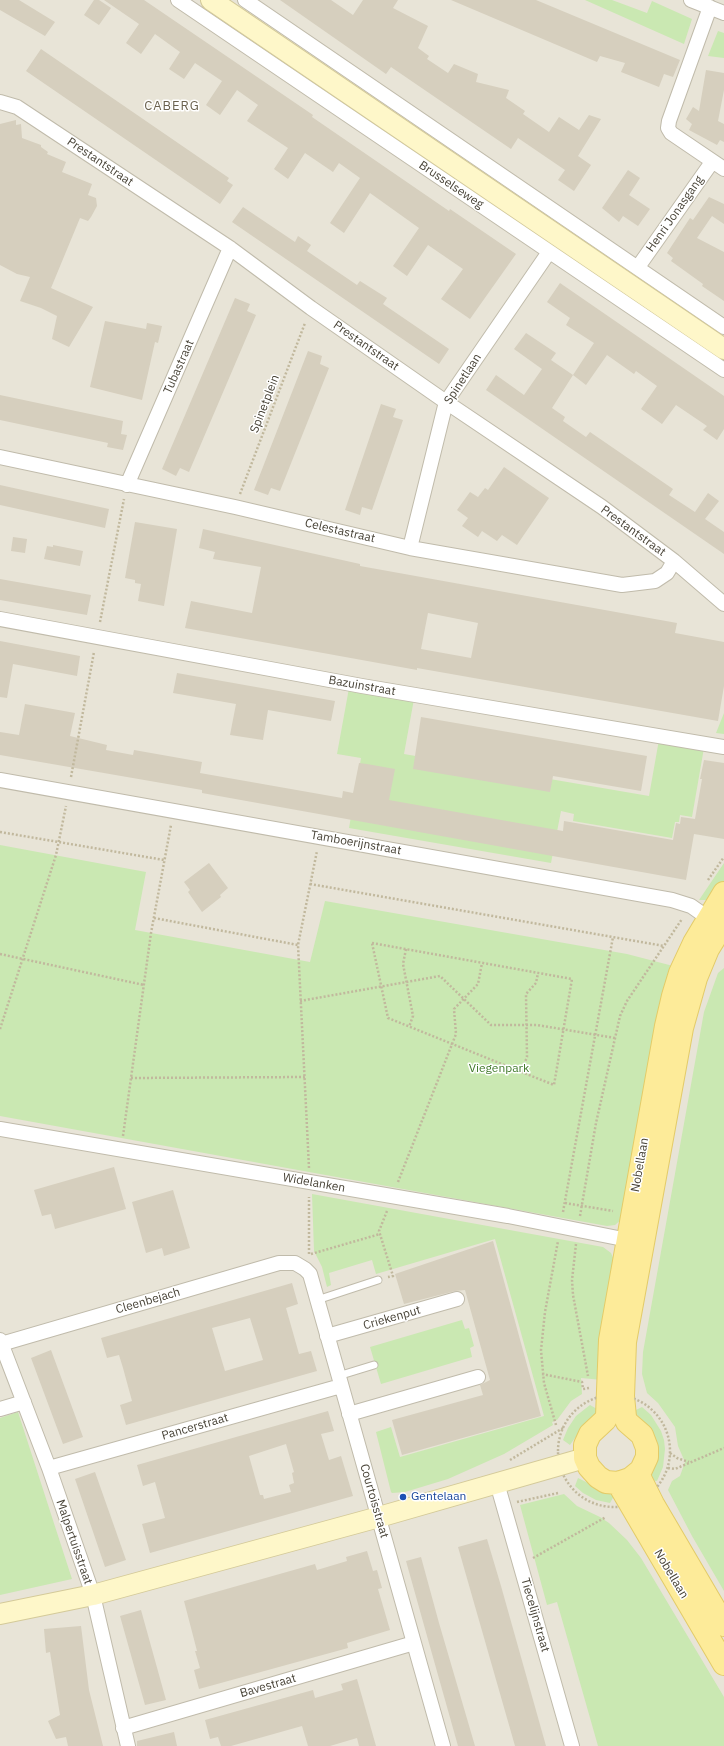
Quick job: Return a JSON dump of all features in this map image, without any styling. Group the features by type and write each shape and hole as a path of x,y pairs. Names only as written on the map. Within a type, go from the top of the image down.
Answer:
{"main road":[{"path":"714,920 716,888"},
{"name":"Nobellaan","path":"616,1420 607,1416 604,1395 610,1340 649,1117 671,1003 680,973 694,943 714,920"},
{"name":"Nobellaan","path":"604,1395 625,1342 679,1043 696,978 708,949 714,920"},
{"path":"616,1420 640,1431 646,1443 647,1458 644,1466 638,1474 626,1482 618,1484 606,1482 598,1477 591,1470 585,1458 584,1452 587,1439 594,1429 616,1420"},
{"name":"Nobellaan","path":"638,1474 639,1500 722,1655"},
{"name":"Nobellaan","path":"618,1484 639,1500 724,1624"}],"street":[{"name":"Brusselseweg","path":"178,0 724,370"},
{"name":"Brusselseweg","path":"211,0 724,349"},
{"path":"245,0 724,327"},
{"path":"691,0 724,13"},
{"path":"710,7 669,121 668,128 671,133 724,169"},
{"name":"Prestantstraat","path":"0,102 18,107 230,248 311,308 446,402 602,507 674,561 724,604"},
{"name":"Henri Jonasgang","path":"638,267 712,162"},
{"name":"Tubastraat","path":"127,485 230,248"},
{"name":"Spinetlaan","path":"410,548 446,402 549,252"},
{"name":"Celestastraat","path":"0,457 235,507 410,548 622,585 655,581 667,573 674,561"},
{"name":"Bazuinstraat","path":"0,620 362,686 724,747"},
{"name":"Tamboerijnstraat","path":"0,780 672,900 714,920"},
{"name":"Widelanken","path":"0,1129 392,1196 628,1240"},
{"name":"Courtoisstraat","path":"302,1262 310,1274 443,1746"},
{"name":"Cleenbejach","path":"1,1342 279,1263 302,1262"},
{"name":"Criekenput","path":"327,1336 457,1300"},
{"name":"Malpertuisstraat","path":"1,1342 49,1468 93,1595 128,1746"},
{"path":"349,1414 478,1377"},
{"name":"Pancerstraat","path":"49,1468 340,1381"},
{"path":"0,1409 24,1402"},
{"path":"0,1614 93,1595 379,1517 585,1458"},
{"name":"Tiecelijnstraat","path":"497,1483 572,1746"},
{"name":"Bavestraat","path":"123,1728 414,1643"}],"lane":[{"path":"317,1300 378,1280"},
{"path":"340,1381 374,1365"}],"path":[{"name":"Spinetplein","path":"235,507 311,308"},
{"path":"0,1029 56,855 69,792"},
{"path":"122,1151 154,918 173,810"},
{"path":"0,832 164,860"},
{"path":"320,837 298,945 309,1182 302,1262 380,1234"},
{"path":"716,888 724,857"},
{"path":"310,884 664,946"},
{"path":"154,918 298,945"},
{"path":"604,1395 573,1295 573,1264 596,1123 614,1038 620,1016 627,1001 664,946 714,920"},
{"path":"595,1034 613,937"},
{"path":"372,943 406,949 572,979 554,1085 388,1018 372,943"},
{"path":"406,949 403,964 413,1016 409,1027"},
{"path":"0,954 144,985"},
{"path":"378,1280 393,1276 379,1231 456,1034 454,1009 478,984 482,963"},
{"path":"521,1072 527,1057 526,994 536,983 538,973"},
{"path":"300,1001 440,976 491,1025 527,1025 564,1029 614,1038"},
{"path":"131,1078 304,1077"},
{"path":"542,1374 582,1382 583,1389 644,1404 659,1418 668,1437 670,1453 668,1468 657,1487 639,1500 617,1507 604,1506 580,1496 568,1483 560,1465 558,1446 564,1427 576,1410 604,1395"},
{"path":"497,1483 510,1460 564,1427"},
{"path":"668,1468 675,1469 724,1448"},
{"path":"670,1453 677,1458 690,1462"},
{"path":"503,1505 558,1493"},
{"path":"520,1565 606,1517"}],"shaded area":[{"path":"0,0 724,0 724,1746 0,1746"}],"green space":[{"path":"585,0 612,0 647,13 652,1 692,19 684,44"},
{"path":"718,31 724,33 724,58 708,56"},
{"path":"349,688 414,699 404,754 649,796 660,734 705,742 692,817 680,815 679,822 675,822 672,838 573,821 574,814 561,811 551,863 349,828 361,758 337,754"},
{"path":"724,713 724,734 716,733"},
{"name":"Viegenpark","path":"0,845 146,872 135,930 310,962 325,901 627,954 677,967 623,1218 615,1225 607,1226 0,1116"},
{"path":"724,863 724,883 707,900 699,900"},
{"path":"724,968 724,1591 692,1536 668,1490 672,1481 680,1476 685,1462 678,1446 675,1427 658,1403 647,1393 642,1374 643,1352 704,1012 718,973"},
{"path":"312,1194 603,1247 611,1253 614,1260 602,1380 581,1378 582,1394 571,1401 557,1420 552,1422 553,1425 504,1454 448,1479 405,1492 392,1493 376,1432 391,1427 400,1457 544,1416 495,1239 376,1274 372,1260 329,1273 331,1285 327,1287 322,1267 314,1251"},
{"path":"462,1320 465,1329 469,1328 474,1346 470,1348 472,1357 381,1384 370,1347"},
{"path":"590,1405 597,1409 596,1413 584,1425 570,1445 563,1440 568,1428 576,1416"},
{"path":"642,1407 651,1415 661,1431 664,1440 665,1449 663,1467 657,1481 649,1480 644,1423 634,1411"},
{"path":"18,1412 72,1579 0,1595 0,1418"},
{"path":"578,1478 614,1496 610,1503 596,1500 583,1493 575,1486"},
{"path":"564,1494 577,1506 609,1523 627,1540 641,1558 724,1697 724,1746 598,1746 557,1602 547,1605 520,1505"}],"building":[{"path":"0,0 19,0 55,22 45,36 0,10"},
{"path":"94,0 99,0 111,8 99,25 84,15"},
{"path":"104,0 144,0 313,115 312,117 449,211 450,209 516,254 470,319 441,299 463,269 428,245 407,276 393,266 419,228 370,193 344,233 330,223 360,178 339,163 333,172 305,153 288,179 274,169 288,148 247,121 258,105 237,90 220,115 206,105 222,81 195,63 184,79 169,69 180,52 155,34 141,54 126,43 139,24"},
{"path":"280,0 331,0 353,15 363,0 398,0 393,8 428,26 418,48 429,56 427,59 448,73 454,64 478,74 476,82 509,90 506,98 525,111 523,114 549,132 559,117 579,130 589,115 601,119 578,156 591,165 574,191 558,180 565,170 518,138 511,149 391,67 386,74"},
{"path":"451,0 536,0 680,60 673,77 664,74 659,87 621,72 625,63 600,56 597,62"},
{"path":"41,49 229,178 227,181 233,185 220,204 26,71"},
{"path":"706,70 724,73 724,90 718,121 724,124 724,142 720,140 717,145 689,130 692,124 686,119 693,107 699,111"},
{"path":"16,120 16,125 21,124 22,138 41,145 41,147 48,152 47,154 66,162 62,172 92,184 88,195 96,198 97,206 88,221 80,218 51,288 93,307 69,347 52,339 57,316 41,308 20,301 30,277 17,274 0,265 0,124"},
{"path":"628,170 640,178 629,195 650,209 638,226 623,216 619,222 602,208"},
{"path":"709,197 724,204 724,224 712,216 697,238 724,252 724,301 702,286 703,284 671,261 673,258 667,253 690,218 693,220"},
{"path":"243,207 295,242 298,236 311,245 307,251 357,285 360,281 387,298 383,304 449,349 439,364 232,222"},
{"path":"560,283 724,396 724,429 717,440 703,430 707,426 676,405 662,424 641,409 657,386 636,371 634,374 607,355 586,385 573,375 594,343 566,325 570,318 547,302"},
{"path":"235,298 250,304 247,311 256,315 189,472 180,468 176,476 162,469"},
{"path":"105,321 146,329 147,323 162,326 158,343 155,342 142,400 90,387"},
{"path":"526,333 556,353 551,360 573,375 552,408 565,417 563,421 586,437 590,432 673,489 669,495 695,512 708,493 719,501 705,519 724,532 724,554 486,390 496,375 524,395 542,369 514,349"},
{"path":"308,351 322,356 320,364 329,368 280,491 271,488 268,495 254,490"},
{"path":"0,395 123,421 121,434 127,435 123,450 107,447 108,443 0,420"},
{"path":"381,404 396,409 393,417 403,420 372,510 362,507 360,515 345,510"},
{"path":"504,467 549,498 517,545 502,535 497,541 482,531 478,537 462,526 468,518 457,510 470,492 478,497 485,488 488,490"},
{"path":"0,485 109,509 105,528 0,505"},
{"path":"135,522 177,529 164,606 138,601 141,584 135,583 135,580 125,578"},
{"path":"203,529 360,564 360,566 677,623 675,633 724,642 724,686 718,721 417,668 417,670 185,628 191,601 252,613 261,567 213,559 215,552 199,548","holes":["428,613 478,623 471,658 421,649"]},
{"path":"13,537 27,539 25,553 11,551"},
{"path":"53,545 83,551 80,566 44,559 47,546 53,547"},
{"path":"0,579 91,595 87,615 0,600"},
{"path":"0,641 80,656 77,676 13,664 7,698 0,697"},
{"path":"177,673 335,701 331,721 268,710 263,740 230,735 236,704 173,693"},
{"path":"25,704 75,713 70,736 107,745 106,750 133,755 134,750 202,762 200,773 342,798 343,791 353,793 359,763 367,764 395,769 389,800 563,831 564,821 673,840 676,823 680,824 681,817 695,819 704,760 724,763 724,839 694,834 686,880 202,793 202,790 0,755 0,732 19,735"},
{"path":"421,717 647,756 641,791 553,776 550,792 413,769"},
{"path":"209,863 228,888 220,895 221,897 202,912 188,892 190,890 184,882"},
{"path":"114,1167 126,1209 55,1229 51,1214 42,1216 34,1190"},
{"path":"173,1190 190,1248 164,1256 162,1248 146,1253 132,1202"},
{"path":"493,1241 541,1416 402,1455 392,1420 483,1395 480,1385 490,1380 465,1290 455,1291 404,1304 395,1274"},
{"path":"292,1283 298,1304 286,1308 299,1354 311,1351 317,1371 126,1425 120,1405 132,1401 123,1368 119,1355 107,1358 101,1338","holes":["250,1318 263,1360 225,1371 212,1328"]},
{"path":"51,1350 83,1437 63,1444 31,1358"},
{"path":"328,1411 334,1431 321,1434 329,1460 341,1456 353,1496 150,1553 142,1524 165,1518 155,1482 143,1486 137,1465","holes":["286,1444 294,1472 292,1473 294,1483 289,1485 291,1492 264,1499 263,1495 260,1495 249,1456"]},
{"path":"95,1472 126,1560 105,1567 75,1479"},
{"path":"487,1539 546,1746 515,1746 458,1547"},
{"path":"367,1551 373,1571 377,1570 382,1588 378,1589 390,1630 347,1643 348,1648 199,1689 194,1670 200,1668 184,1601 315,1564 317,1570 347,1561 346,1557"},
{"path":"421,1557 475,1746 458,1746 406,1561"},
{"path":"141,1610 166,1700 145,1705 120,1616"},
{"path":"81,1626 89,1690 103,1746 68,1746 66,1737 56,1739 48,1721 60,1715 50,1652 46,1653 44,1629"},
{"path":"357,1679 376,1746 359,1746 357,1738 330,1746 308,1746 302,1726 231,1746 221,1746 218,1737 210,1739 205,1720 313,1690 315,1698 343,1690 341,1684"},
{"path":"174,1732 177,1746 137,1746 137,1741"}],"place":[{"name":"Gentelaan","path":"403,1497"}],"district":[{"name":"CABERG","path":"172,106"}]}
